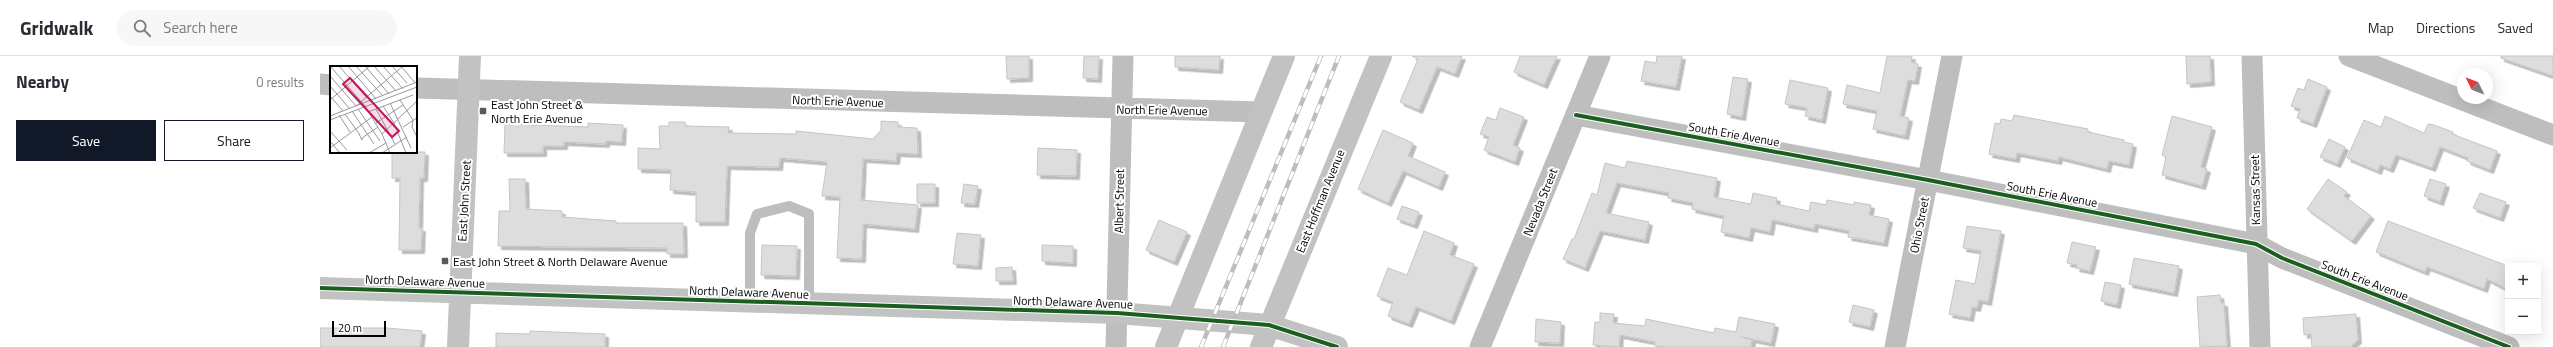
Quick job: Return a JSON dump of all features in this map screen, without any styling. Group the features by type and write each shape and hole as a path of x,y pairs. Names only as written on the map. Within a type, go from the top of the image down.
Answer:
{"street":[{"name":"East John Street","path":"458,347 459,292 470,56"},
{"name":"Albert Street","path":"1116,347 1123,56"},
{"path":"1166,347 1284,56"},
{"name":"East Hoffman Avenue","path":"1261,347 1380,56"},
{"name":"Nevada Street","path":"1480,347 1600,56"},
{"name":"Ohio Street","path":"1895,347 1952,56"},
{"name":"Kansas Street","path":"2252,56 2260,347"},
{"path":"2349,56 2553,135"},
{"path":"320,84 330,85"},
{"name":"North Erie Avenue","path":"417,88 1261,112"},
{"name":"South Erie Avenue","path":"1576,115 1928,180 2256,244 2282,258 2509,347"},
{"name":"North Delaware Avenue","path":"320,288 1117,313 1269,325 1337,347"}],"lane":[{"path":"750,302 750,233 757,214 789,206 809,214 809,304"}],"building":[{"path":"1006,56 1029,56 1029,78 1007,79"},
{"path":"1084,56 1099,56 1098,79 1083,78"},
{"path":"1175,56 1220,56 1219,70 1175,67"},
{"path":"1412,56 1462,56 1455,74 1437,67 1419,110 1400,102 1418,59"},
{"path":"1520,56 1557,56 1544,85 1514,72"},
{"path":"1657,56 1682,56 1676,87 1641,81 1645,61 1656,63"},
{"path":"1887,56 1912,56 1911,62 1918,64 1915,81 1908,80 1900,116 1909,118 1905,136 1873,129 1877,111 1843,104 1847,85 1880,93"},
{"path":"2186,56 2210,56 2211,82 2187,84"},
{"path":"2501,56 2553,56 2553,76 2501,58"},
{"path":"1733,77 1748,79 1742,117 1727,114"},
{"path":"2308,79 2327,87 2313,124 2297,118 2300,109 2291,106 2298,88 2304,90"},
{"path":"1790,80 1828,88 1822,120 1805,116 1807,108 1785,104"},
{"path":"1500,108 1524,117 1513,145 1520,148 1515,162 1484,150 1489,137 1480,134 1487,117 1496,120"},
{"path":"2014,115 2088,129 2088,132 2124,140 2124,142 2133,144 2129,165 2109,161 2107,169 2059,157 2058,161 2017,153 2016,159 1989,154 1995,123 2000,124 2001,119 2012,121"},
{"path":"2172,116 2212,127 2201,167 2207,169 2202,186 2162,175 2166,157 2162,155"},
{"path":"2385,116 2424,133 2428,124 2434,125 2453,132 2452,134 2497,151 2490,170 2467,161 2468,158 2440,147 2432,168 2396,155 2390,169 2380,165 2378,171 2347,158 2364,120 2381,127"},
{"path":"881,121 898,122 898,127 917,128 918,154 897,153 896,161 863,159 861,200 918,205 915,229 863,224 862,259 837,258 840,197 822,196 827,162 780,158 779,167 727,166 725,222 696,222 696,192 670,190 671,170 638,169 638,148 660,149 659,126 669,126 669,122 685,122 685,126 729,127 728,133 796,134 796,131 873,139 881,130"},
{"path":"588,123 623,125 622,142 606,141 606,144 564,142 564,146 543,146 543,153 504,153 505,124 588,127"},
{"path":"1383,130 1413,143 1408,156 1445,172 1439,187 1403,171 1388,203 1358,189"},
{"path":"2329,139 2345,147 2337,164 2320,157"},
{"path":"1038,148 1077,150 1076,176 1037,175"},
{"path":"425,152 424,178 420,178 419,228 422,228 421,250 399,250 400,178 392,178 392,153"},
{"path":"1627,161 1717,178 1714,197 1751,204 1753,193 1777,198 1776,204 1809,211 1811,202 1826,205 1827,200 1854,205 1854,202 1871,205 1869,215 1889,219 1884,243 1848,237 1849,231 1815,224 1814,229 1772,220 1770,232 1751,228 1749,238 1721,232 1724,216 1692,209 1693,203 1668,198 1669,193 1617,183 1606,213 1649,222 1645,240 1600,231 1585,268 1563,259 1572,239 1574,239 1592,193 1597,195 1605,163 1625,168"},
{"path":"509,179 525,179 526,209 562,211 562,217 616,221 616,223 683,223 684,254 667,254 667,248 498,246 499,211 510,211"},
{"path":"2328,179 2347,192 2344,196 2371,216 2352,241 2307,209"},
{"path":"2430,179 2446,184 2440,202 2424,196"},
{"path":"917,184 935,184 935,203 917,203"},
{"path":"964,184 978,186 975,204 961,203"},
{"path":"2480,193 2506,202 2500,218 2473,208"},
{"path":"1402,206 1419,212 1414,225 1397,219"},
{"path":"1159,220 1187,232 1174,262 1146,250"},
{"path":"2388,221 2505,265 2505,288 2487,279 2484,289 2427,267 2425,272 2376,252"},
{"path":"1967,226 2001,231 1988,302 1979,300 1977,308 1972,307 1970,318 1949,314 1956,280 1975,284 1981,251 1963,248"},
{"path":"1424,231 1454,243 1450,255 1474,264 1451,321 1416,307 1409,324 1388,316 1393,302 1377,296 1388,268 1407,275"},
{"path":"957,233 981,235 978,266 953,264"},
{"path":"2072,242 2096,247 2090,271 2076,268 2077,265 2067,263"},
{"path":"762,245 797,246 796,276 761,275"},
{"path":"1042,245 1073,246 1073,263 1042,261"},
{"path":"2134,258 2179,266 2174,293 2129,284"},
{"path":"1012,267 1013,281 996,281 996,268"},
{"path":"2105,282 2121,285 2117,305 2101,301"},
{"path":"2220,295 2221,303 2224,303 2227,346 2200,347 2197,297"},
{"path":"1853,305 1874,310 1870,327 1849,322"},
{"path":"1600,313 1614,314 1613,323 1645,326 1646,319 1714,333 1715,328 1736,332 1739,317 1775,324 1771,343 1741,337 1752,340 1751,347 1663,347 1655,346 1655,342 1620,335 1619,347 1593,345 1595,322 1600,322"},
{"path":"2356,314 2358,340 2350,347 2312,347 2311,334 2304,335 2303,318"},
{"path":"1536,319 1561,322 1560,343 1535,342"},
{"path":"320,328 387,328 422,331 420,347 320,347"},
{"path":"530,331 605,334 605,347 496,347 496,333 530,334"}],"railway":[{"path":"1201,347 1321,56"},
{"path":"1223,347 1339,56"}],"cycle path":[{"path":"1576,115 1928,180 2256,244 2282,258 2509,347"},
{"path":"320,288 1117,313 1269,325 1337,347"}],"place":[{"name":"East John Street & North Erie Avenue","path":"483,111"},
{"name":"East John Street & North Delaware Avenue","path":"445,261"}]}
